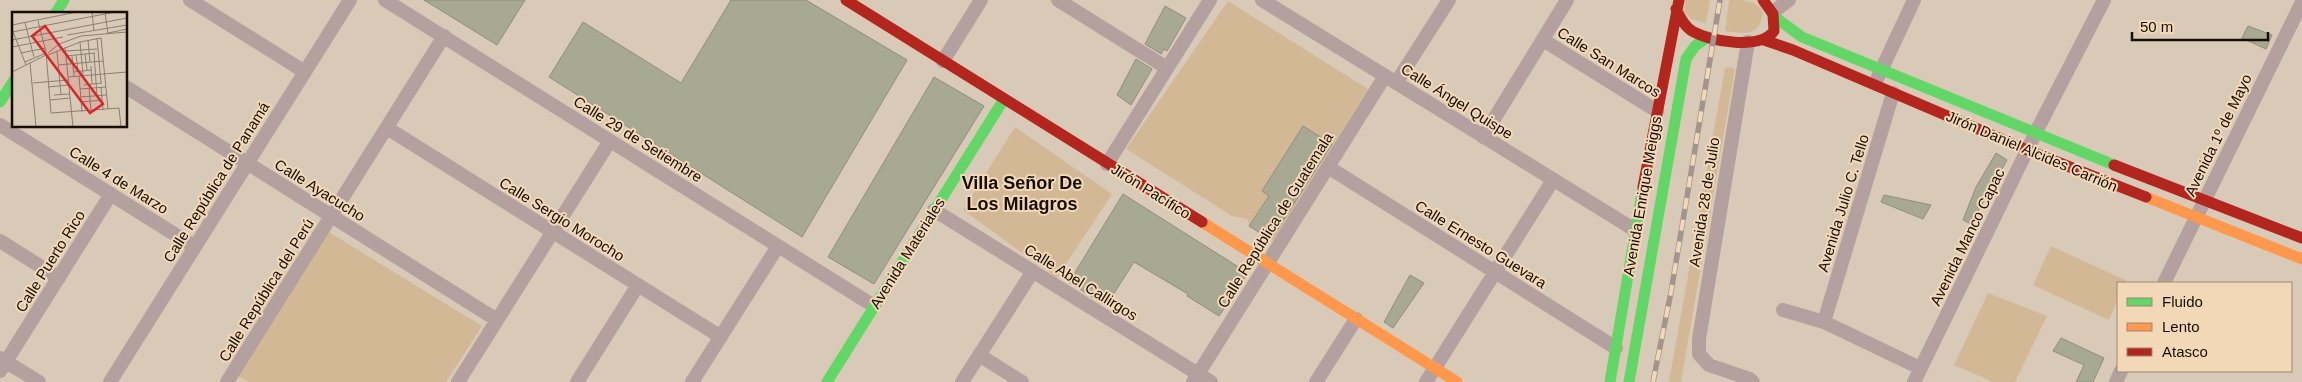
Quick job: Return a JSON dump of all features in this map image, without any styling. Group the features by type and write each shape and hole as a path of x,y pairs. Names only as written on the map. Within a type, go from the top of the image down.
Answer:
{"street":[{"path":"56,12 64,0"},
{"path":"190,0 305,72"},
{"name":"Calle República de Panamá","path":"110,382 350,0"},
{"name":"Calle 29 de Setiembre","path":"385,0 874,306"},
{"name":"Jirón Pacífico","path":"846,0 1457,382"},
{"path":"943,62 981,0"},
{"path":"1058,0 1168,68"},
{"path":"1108,164 1210,0"},
{"name":"Calle Ángel Quispe","path":"1262,0 1635,230"},
{"name":"Calle República de Guatemala","path":"1196,378 1328,167 1449,0"},
{"path":"1483,137 1567,0"},
{"name":"Jirón Daniel Alcides Carrión","path":"1763,0 1775,15 1802,37 2204,201 2302,238"},
{"path":"1678,5 1684,25 1691,31 1708,37 1748,42 1764,40 1774,31 1775,15 1789,0"},
{"path":"1874,84 1914,0"},
{"name":"Avenida Manco Capac","path":"1914,382 2027,150 2104,0"},
{"name":"Avenida 1º de Mayo","path":"2164,282 2302,2"},
{"name":"Avenida Enrique Meiggs","path":"1610,382 1635,230 1678,5"},
{"name":"Calle República del Perú","path":"230,381 444,36"},
{"path":"1668,56 1674,50 1678,50 1682,52 1686,59 1695,46 1708,37"},
{"name":"Calle San Marcos","path":"1543,40 1657,111"},
{"name":"Jirón Daniel Alcides Carrión","path":"1764,40 1874,84 2027,150 2302,259"},
{"name":"Avenida 28 de Julio","path":"1748,42 1699,339 1699,354 1709,365 1750,379 1753,382"},
{"name":"Avenida Enrique Meiggs","path":"1629,382 1686,59"},
{"path":"0,102 12,83"},
{"name":"Calle Ayacucho","path":"128,88 497,320"},
{"name":"Avenida Julio C. Tello","path":"1824,322 1893,93"},
{"name":"Avenida Materiales","path":"826,382 1004,99"},
{"name":"Calle 4 de Marzo","path":"0,124 195,247"},
{"name":"Calle Sergio Morocho","path":"387,128 720,337"},
{"path":"458,382 610,141"},
{"name":"Calle Ernesto Guevara","path":"1328,167 1616,348"},
{"path":"1426,382 1553,180"},
{"name":"Calle Puerto Rico","path":"2,364 59,278 111,194"},
{"name":"Calle Abel Callirgos","path":"934,210 1033,271 1196,378 1211,382"},
{"path":"0,241 59,278"},
{"path":"692,382 778,246"},
{"path":"962,382 1033,271"},
{"path":"577,382 638,285"},
{"path":"1783,310 1824,322 1920,368"},
{"path":"1316,382 1356,319"},
{"path":"979,355 1022,382"},
{"path":"2,364 39,382"}],"shaded area":[{"path":"1685,0 1710,0 1706,23 1691,19 1684,12"},
{"path":"1729,0 1748,1 1760,7 1763,11 1762,19 1755,30 1745,33 1725,31"},
{"path":"1228,1 1368,89 1273,241 1249,226 1248,219 1232,216 1126,149"},
{"path":"1725,68 1735,69 1681,382 1669,382"},
{"path":"1015,127 1112,194 1057,278 963,210"},
{"path":"327,231 482,326 446,382 249,382 235,374"},
{"path":"2051,246 2127,281 2117,282 2117,301 2109,320 2033,285"},
{"path":"1988,293 2047,316 2015,382 1993,382 1954,365"}],"building":[{"path":"424,0 525,0 497,45"},
{"path":"731,0 806,0 907,60 802,237 549,77 583,22 681,83"},
{"path":"1165,6 1186,18 1167,51 1164,49 1161,54 1145,44"},
{"path":"2248,26 2272,35 2266,49 2242,38"},
{"path":"1136,59 1152,69 1131,105 1117,95"},
{"path":"934,77 984,106 874,284 828,257"},
{"path":"1303,126 1332,144 1271,240 1249,226 1269,196 1262,191"},
{"path":"1996,153 2007,160 1971,224 1963,220 1976,187"},
{"path":"1123,194 1248,273 1219,316 1187,296 1188,294 1134,262 1106,306 1069,282"},
{"path":"1884,195 1931,205 1923,219 1881,202"},
{"path":"1410,275 1424,283 1393,328 1384,322"},
{"path":"2061,338 2104,358 2093,382 2076,382 2084,365 2053,351"}],"railway":[{"path":"1653,382 1671,292 1720,0"}],"traffic: fast":[{"path":"56,12 64,0"},
{"path":"1776,18 1802,37 2114,165"},
{"path":"1629,382 1686,59 1695,46 1708,37"},
{"path":"0,102 12,83"},
{"path":"827,382 1004,99"},
{"path":"1610,382 1643,187"}],"traffic: slow":[{"path":"2146,197 2302,259"},
{"path":"1202,222 1457,382"}],"traffic: jam":[{"path":"846,0 1202,222"},
{"path":"1643,187 1679,0"},
{"path":"1676,9 1684,24 1700,35 1723,41 1758,41 1774,31 1773,14 1763,0"},
{"path":"1764,40 1793,50 2027,150 2146,197"},
{"path":"2114,165 2302,238"}],"district":[{"name":"Villa Señor De Los Milagros","path":"1022,193"}]}
